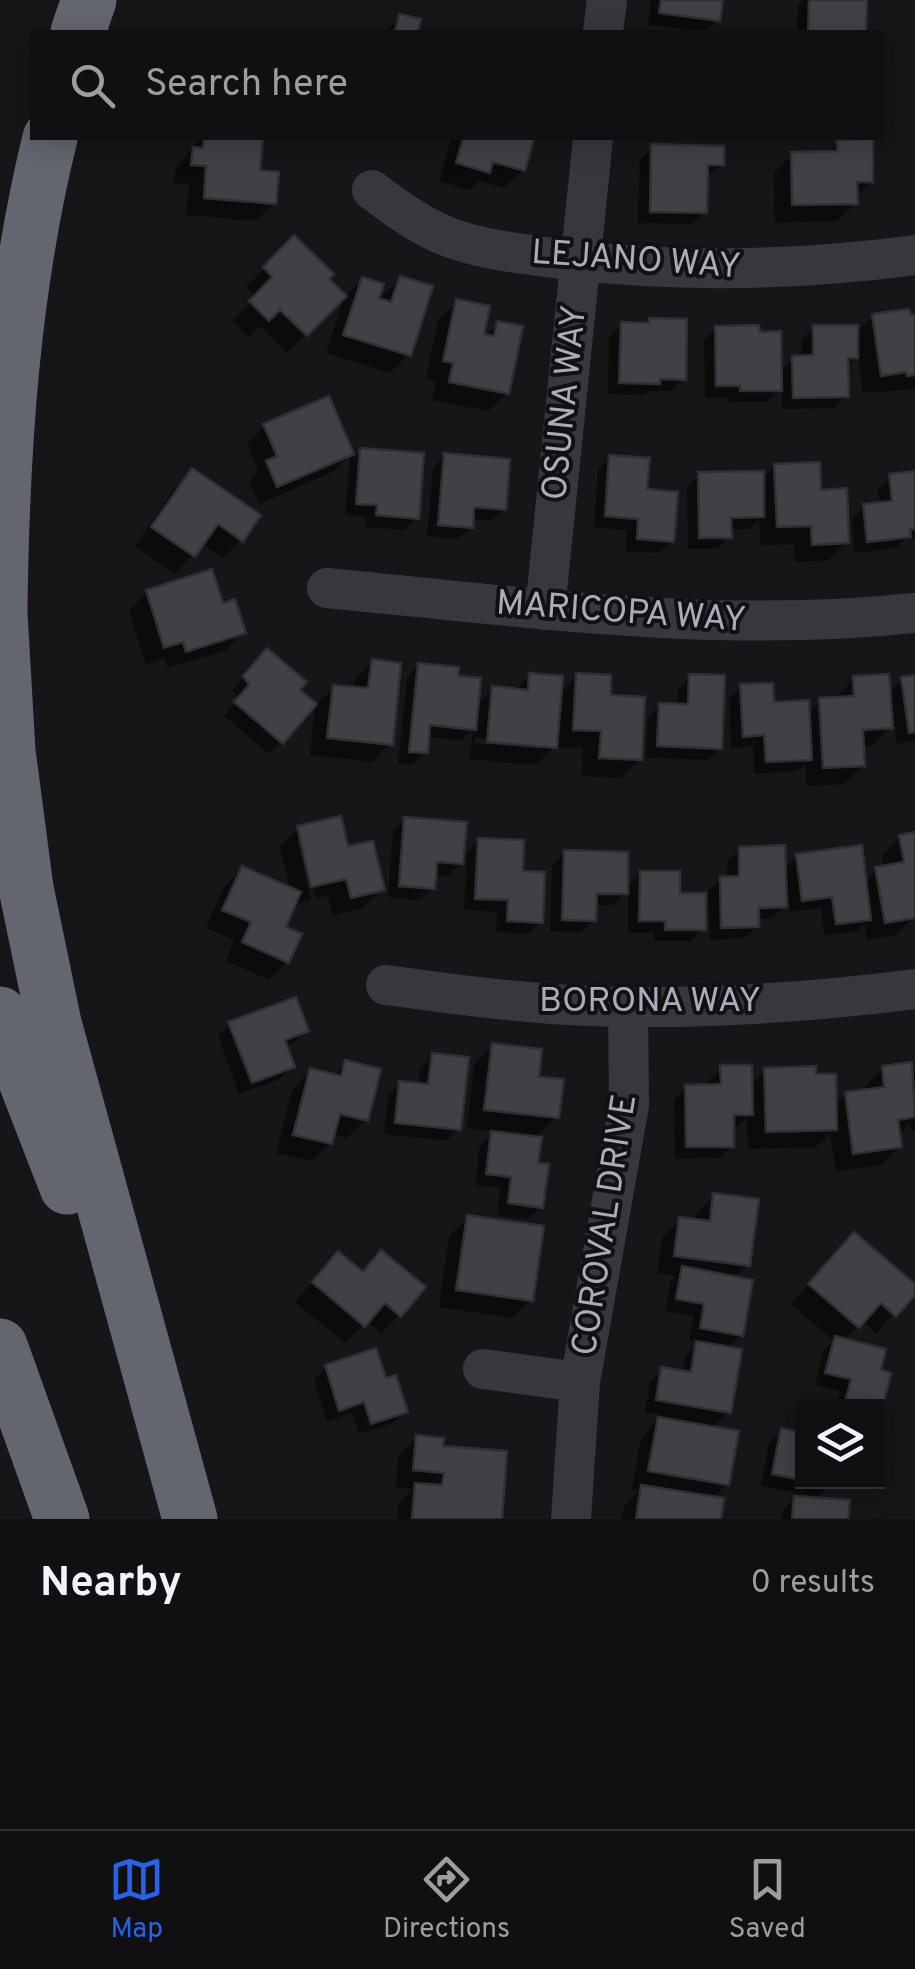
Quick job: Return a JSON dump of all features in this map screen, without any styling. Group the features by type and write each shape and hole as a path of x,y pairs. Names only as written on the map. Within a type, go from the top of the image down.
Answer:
{"highway":[{"path":"79,30 89,0"},
{"path":"50,140 25,261 8,392 1,492 0,611 8,751 26,888 54,1023 190,1519"},
{"path":"0,1014 173,1460"},
{"path":"0,1346 62,1519"}],"street":[{"path":"603,30 606,0"},
{"name":"OSUNA WAY","path":"545,610 592,140"},
{"name":"LEJANO WAY","path":"372,190 413,219 454,239 498,252 637,266 759,268 915,255"},
{"name":"MARICOPA WAY","path":"328,588 626,617 761,622 915,613"},
{"name":"BORONA WAY","path":"386,986 505,1000 628,1008 745,1006 915,989"},
{"name":"COROVAL DRIVE","path":"571,1519 580,1382 629,1106 628,1008"},
{"name":"COROVAL DRIVE","path":"483,1369 580,1382"}],"building":[{"path":"661,0 723,0 720,21 659,13"},
{"path":"809,0 867,0 866,30 808,30"},
{"path":"399,14 421,19 418,30 395,30"},
{"path":"204,140 263,140 260,170 279,172 276,204 204,198 206,166 191,165 193,147 203,148"},
{"path":"462,140 533,140 525,171 493,162 490,173 456,163"},
{"path":"837,140 873,140 873,182 857,182 858,204 792,205 791,152 837,151"},
{"path":"651,144 724,146 724,165 708,165 707,213 650,212"},
{"path":"294,235 334,274 329,279 347,296 307,336 280,310 269,321 249,301 272,277 263,267"},
{"path":"400,276 433,286 411,356 343,335 362,277 384,284 379,298 391,302"},
{"path":"456,299 490,306 484,334 494,336 497,321 523,326 509,394 449,382 453,363 443,361"},
{"path":"909,309 915,315 915,375 907,376 906,372 881,376 872,314"},
{"path":"649,318 687,319 686,380 619,383 621,322 649,323"},
{"path":"759,325 760,332 781,331 782,391 740,391 740,386 716,386 715,326"},
{"path":"813,325 858,325 858,358 848,358 849,397 793,398 792,356 813,355"},
{"path":"329,396 354,454 277,487 266,461 277,456 263,424"},
{"path":"360,448 424,453 419,519 376,515 377,505 356,504"},
{"path":"444,453 510,459 506,510 474,507 473,528 438,525"},
{"path":"609,455 650,458 647,489 678,492 674,542 637,539 638,519 605,516"},
{"path":"820,462 821,490 847,488 849,543 812,545 811,526 777,527 774,464"},
{"path":"192,468 261,515 243,542 218,524 195,557 151,527"},
{"path":"764,471 764,517 731,518 732,538 699,538 698,472"},
{"path":"915,471 915,529 910,529 911,537 867,542 863,504 892,501 889,474"},
{"path":"212,569 223,603 235,599 246,633 186,652 183,642 164,648 146,590"},
{"path":"267,648 307,682 300,690 317,704 283,744 234,702 249,685 243,676"},
{"path":"372,659 401,663 393,745 327,738 333,685 368,688"},
{"path":"418,663 459,667 458,676 481,678 476,730 430,725 428,753 409,752"},
{"path":"529,673 563,676 557,748 487,742 492,686 528,690"},
{"path":"576,673 611,675 611,695 645,697 642,760 599,758 601,731 573,730"},
{"path":"689,674 725,675 722,749 657,746 659,703 688,704"},
{"path":"889,674 893,728 863,730 865,766 823,768 819,698 854,696 853,676"},
{"path":"915,675 915,732 909,733 901,677"},
{"path":"773,683 774,702 809,700 812,760 766,762 764,735 743,737 740,684"},
{"path":"341,816 348,846 373,841 385,890 351,898 346,879 311,887 297,826"},
{"path":"404,817 467,822 463,864 437,862 435,889 399,886"},
{"path":"915,832 915,918 885,923 875,867 904,862 899,835"},
{"path":"478,838 524,840 523,871 545,872 543,923 507,921 508,900 475,899"},
{"path":"785,845 787,907 759,908 759,927 721,928 720,877 739,876 739,847"},
{"path":"862,845 871,920 836,924 832,897 802,901 796,854"},
{"path":"564,850 628,852 628,894 597,894 596,921 562,920"},
{"path":"242,866 301,892 286,927 302,934 289,963 242,942 251,922 222,910"},
{"path":"640,871 680,871 680,893 706,893 706,930 665,930 665,921 639,921"},
{"path":"296,997 309,1031 285,1040 295,1067 252,1083 228,1022"},
{"path":"492,1043 542,1049 539,1077 564,1079 559,1118 484,1110"},
{"path":"432,1053 469,1057 461,1130 395,1123 399,1081 428,1084"},
{"path":"345,1060 381,1069 368,1121 340,1114 332,1144 293,1135 310,1068 341,1076"},
{"path":"912,1062 915,1117 898,1120 902,1147 853,1154 845,1092 884,1087 882,1066"},
{"path":"720,1065 752,1065 753,1115 734,1115 734,1147 686,1147 685,1085 721,1084"},
{"path":"816,1066 816,1074 836,1074 837,1130 766,1132 764,1068"},
{"path":"491,1131 542,1137 538,1163 549,1164 543,1208 508,1203 511,1177 486,1174"},
{"path":"713,1193 759,1199 750,1266 674,1256 679,1217 710,1221"},
{"path":"467,1215 544,1226 533,1301 456,1290"},
{"path":"854,1232 915,1284 915,1295 896,1317 881,1303 859,1328 808,1284"},
{"path":"381,1250 426,1287 401,1317 385,1303 365,1327 312,1282 338,1251 363,1272"},
{"path":"682,1266 753,1280 743,1336 700,1328 704,1304 676,1299"},
{"path":"835,1336 886,1349 881,1370 891,1373 884,1399 846,1399 851,1379 825,1373"},
{"path":"696,1341 742,1349 731,1413 656,1400 661,1367 691,1372"},
{"path":"376,1348 386,1378 396,1375 408,1412 371,1424 364,1402 339,1411 325,1365"},
{"path":"658,1417 739,1431 729,1485 648,1471"},
{"path":"781,1428 795,1431 795,1479 772,1474"},
{"path":"416,1435 444,1438 443,1446 507,1451 502,1519 412,1519 415,1483 442,1485 444,1473 413,1470"},
{"path":"641,1485 724,1498 721,1519 636,1519"},
{"path":"794,1496 850,1500 848,1519 792,1519"}]}
